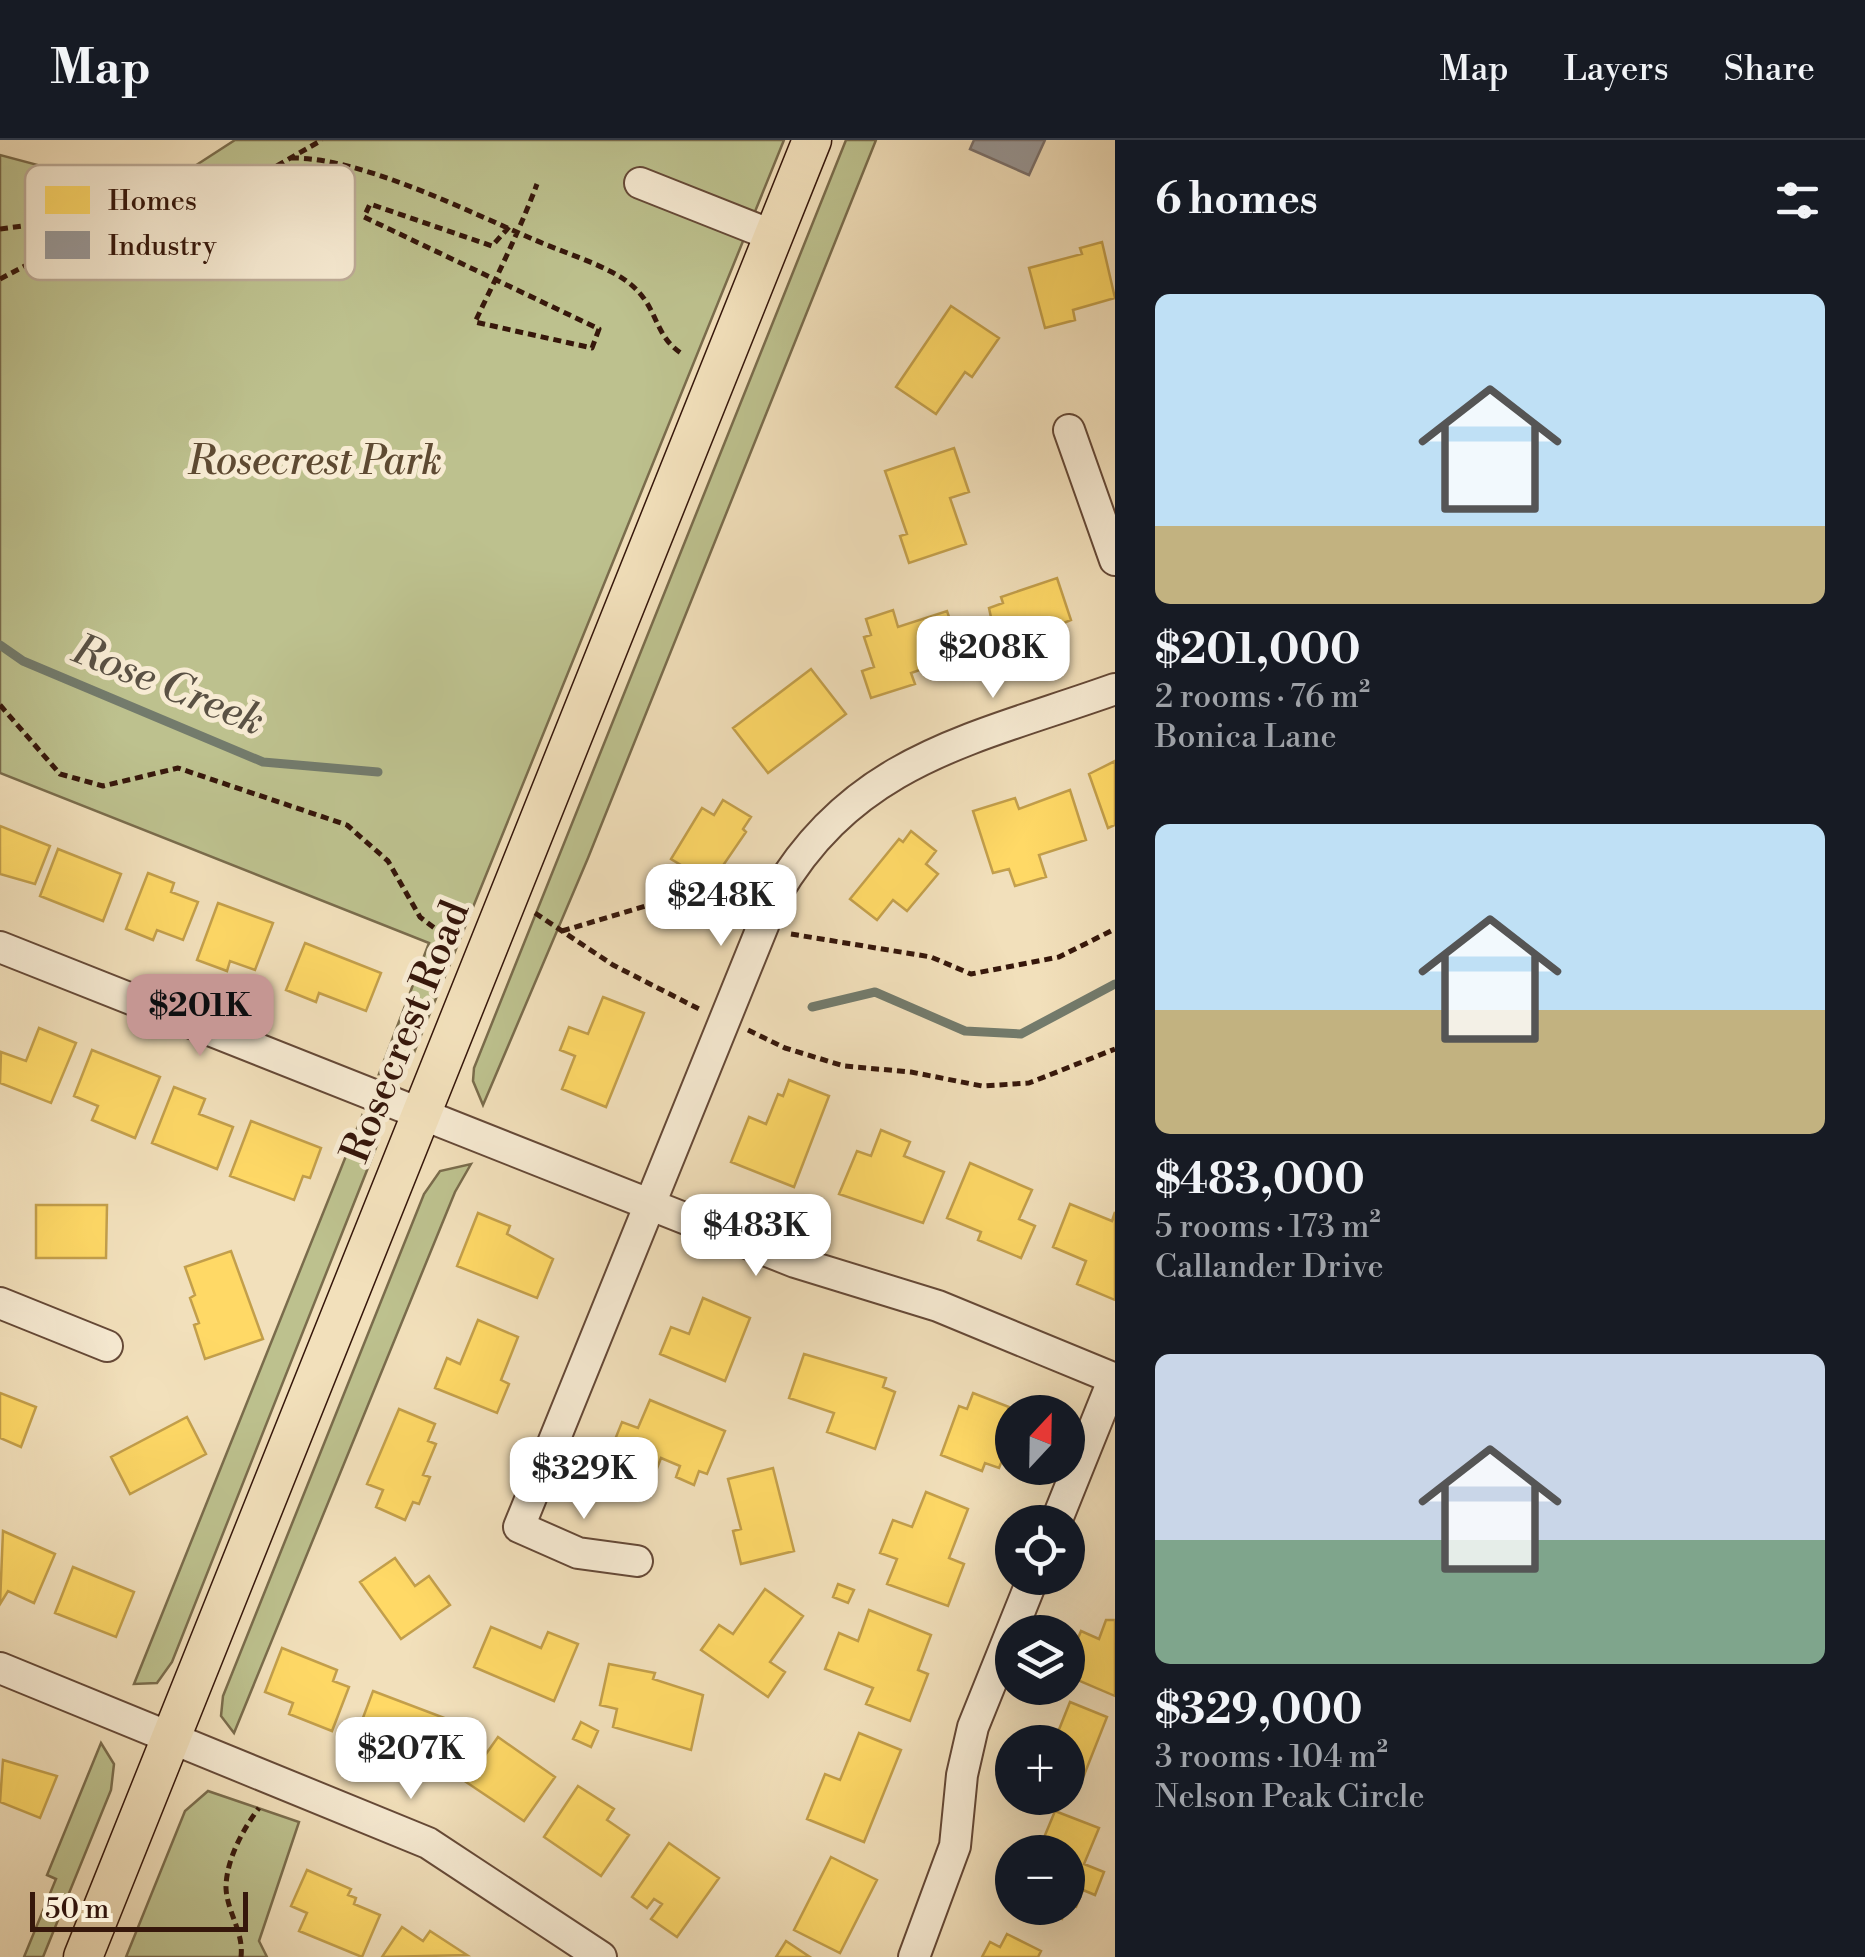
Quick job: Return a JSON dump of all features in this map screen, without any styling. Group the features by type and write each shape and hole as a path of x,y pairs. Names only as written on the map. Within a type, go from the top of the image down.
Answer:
{"main road":[{"name":"Rosecrest Road","path":"83,1957 812,140"}],"street":[{"path":"640,183 774,236"},
{"path":"1069,430 1115,560"},
{"path":"637,1562 578,1553 520,1527 775,896 814,838 838,812 894,771 1115,689"},
{"path":"0,947 807,1266 938,1306 1114,1378 1063,1505"},
{"path":"0,1304 106,1346"},
{"path":"914,1957 955,1846 962,1775 973,1727 1026,1595"},
{"path":"0,1668 428,1842 601,1957"}],"path":[{"path":"278,165 322,140"},
{"path":"290,158 344,165"},
{"path":"355,169 509,227 620,276 650,301 666,344 684,356"},
{"path":"509,227 492,246 370,204 364,217 496,280 599,330 592,348 475,322 496,280 519,233 538,184"},
{"path":"0,230 25,226"},
{"path":"0,279 25,266"},
{"path":"0,706 60,774 104,786 178,768 348,825 388,861 420,916 450,940"},
{"path":"562,931 669,900 742,922"},
{"path":"544,917 613,965 704,1012"},
{"path":"778,932 931,958 971,974 1059,957 1115,928"},
{"path":"740,1026 784,1048 844,1066 911,1072 982,1086 1029,1082 1115,1049"},
{"path":"241,1957 243,1944 226,1888 241,1833 259,1808"}],"green space":[{"name":"Rosecrest Park","path":"235,140 784,140 411,1060 398,1072 379,1074 429,943 0,773 0,155 38,165 25,165 25,280 355,280 355,165 196,165"},
{"path":"846,140 876,140 588,858 483,1105 473,1081 474,1068"},
{"path":"362,1116 377,1145 172,1662 157,1683 134,1684"},
{"path":"471,1164 455,1192 234,1733 221,1716 223,1696 424,1194 440,1171"},
{"path":"101,1743 114,1764 111,1790 43,1957 24,1957 56,1879 47,1875"},
{"path":"208,1791 299,1822 259,1941 267,1957 126,1957 185,1811"}],"building: Homes":[{"path":"1102,242 1115,298 1073,310 1075,320 1045,328 1029,268 1082,254 1080,248"},
{"path":"951,306 999,338 972,377 965,372 936,414 896,387"},
{"path":"954,448 969,492 950,498 966,544 909,563 900,536 907,534 885,471"},
{"path":"1057,578 1071,620 1027,638 1029,645 999,655 989,608 1003,603 1001,597"},
{"path":"893,610 898,627 947,611 962,655 911,673 915,684 871,698 862,671 874,667 864,637 871,635 866,619"},
{"path":"811,669 846,714 768,773 733,728"},
{"path":"1115,761 1115,825 1108,828 1089,774"},
{"path":"1070,790 1086,840 1039,855 1046,877 1015,886 1009,869 993,873 973,811 1015,798 1019,809"},
{"path":"723,800 751,817 743,829 746,832 711,883 671,859 702,808 714,815"},
{"path":"0,826 50,846 35,884 0,874"},
{"path":"911,831 936,851 926,864 938,874 907,911 893,900 877,920 850,899 899,839 903,842"},
{"path":"58,849 121,874 103,921 40,896"},
{"path":"148,873 174,883 171,892 198,902 183,940 157,930 153,940 126,929"},
{"path":"218,903 273,923 255,970 230,961 227,971 197,960"},
{"path":"305,943 381,973 366,1011 319,993 316,1002 286,990"},
{"path":"603,997 644,1013 606,1107 562,1089 575,1056 560,1050 569,1027 588,1034"},
{"path":"39,1028 76,1043 51,1103 0,1083 1,1052 26,1061"},
{"path":"92,1050 160,1077 135,1138 92,1120 98,1106 74,1096"},
{"path":"789,1080 829,1096 794,1187 731,1162 749,1117 766,1124 778,1094 783,1096"},
{"path":"174,1087 205,1099 199,1114 233,1127 217,1169 152,1143"},
{"path":"251,1121 321,1148 310,1178 303,1176 294,1200 230,1176"},
{"path":"881,1130 910,1142 904,1156 944,1172 923,1223 839,1194 857,1151 871,1156"},
{"path":"970,1163 1032,1190 1019,1219 1035,1226 1021,1258 978,1240 981,1232 947,1218"},
{"path":"1070,1204 1112,1221 1115,1212 1115,1300 1077,1284 1086,1261 1053,1247"},
{"path":"36,1205 107,1205 106,1258 36,1258"},
{"path":"478,1213 510,1226 507,1234 553,1259 537,1298 457,1266"},
{"path":"231,1251 263,1339 205,1359 194,1325 199,1323 190,1298 195,1295 185,1267"},
{"path":"703,1298 750,1318 725,1381 660,1354 671,1327 689,1334"},
{"path":"478,1320 518,1337 501,1380 509,1384 497,1413 435,1388 447,1358 460,1364"},
{"path":"804,1354 886,1378 883,1387 895,1392 875,1449 827,1432 834,1413 789,1398"},
{"path":"0,1393 36,1407 21,1447 0,1438"},
{"path":"973,1393 995,1402 995,1467 985,1463 982,1471 941,1455 959,1406 967,1409"},
{"path":"650,1400 725,1431 707,1474 699,1471 694,1485 676,1477 680,1466 661,1458 654,1476 608,1457 622,1422 638,1428"},
{"path":"399,1409 435,1424 428,1441 436,1444 423,1475 430,1477 419,1504 413,1502 405,1520 376,1507 383,1490 367,1484"},
{"path":"187,1417 206,1454 130,1494 111,1457"},
{"path":"773,1468 794,1551 741,1564 733,1531 741,1529 728,1479"},
{"path":"926,1492 968,1509 949,1558 964,1564 948,1606 887,1584 897,1559 880,1553 893,1520 912,1527"},
{"path":"3,1531 55,1554 34,1603 8,1591 0,1604"},
{"path":"395,1558 415,1586 429,1576 450,1605 401,1639 360,1582"},
{"path":"73,1567 134,1592 116,1637 55,1613"},
{"path":"838,1584 854,1590 848,1603 833,1597"},
{"path":"765,1589 803,1616 770,1662 785,1672 768,1697 701,1650 719,1625 733,1634"},
{"path":"869,1610 931,1635 918,1670 928,1674 910,1721 866,1704 873,1688 825,1669 839,1633 858,1641"},
{"path":"1106,1620 1115,1620 1115,1696 1085,1683 1085,1633 1099,1639"},
{"path":"491,1627 541,1648 548,1632 578,1644 554,1701 474,1667"},
{"path":"282,1648 337,1670 333,1681 349,1687 332,1731 289,1714 293,1703 265,1692"},
{"path":"609,1664 655,1673 653,1679 703,1695 691,1750 613,1727 617,1709 600,1705"},
{"path":"373,1691 447,1719 441,1734 456,1740 444,1772 355,1739"},
{"path":"1069,1705 1107,1717 1085,1773 1085,1725 1061,1725"},
{"path":"581,1722 598,1731 591,1747 573,1739"},
{"path":"859,1733 901,1750 864,1842 807,1819 825,1774 840,1780"},
{"path":"498,1737 555,1777 524,1821 466,1782"},
{"path":"3,1760 57,1776 40,1818 0,1802"},
{"path":"578,1786 614,1809 607,1820 629,1835 601,1876 544,1837"},
{"path":"1053,1815 1065,1815 1099,1828 1085,1862 1085,1835 1045,1835"},
{"path":"669,1843 719,1878 677,1937 651,1919 662,1904 654,1899 647,1908 632,1897"},
{"path":"831,1857 877,1880 840,1953 794,1930"},
{"path":"1085,1864 1104,1872 1095,1895 1085,1891"},
{"path":"307,1870 351,1889 348,1895 356,1898 354,1904 380,1915 362,1957 299,1931 307,1913 291,1906"},
{"path":"402,1927 423,1941 430,1931 467,1955 382,1957"},
{"path":"1007,1934 1041,1951 1038,1957 982,1957 990,1942 1000,1947"},
{"path":"786,1941 810,1957 776,1957"}],"building: Industry":[{"path":"974,140 1045,140 1029,175 970,149"}],"waterway":[{"name":"Rose Creek","path":"0,645 23,661 263,762 378,772"},
{"name":"Rose Creek","path":"812,1007 875,992 965,1031 1021,1034 1115,984"}]}
